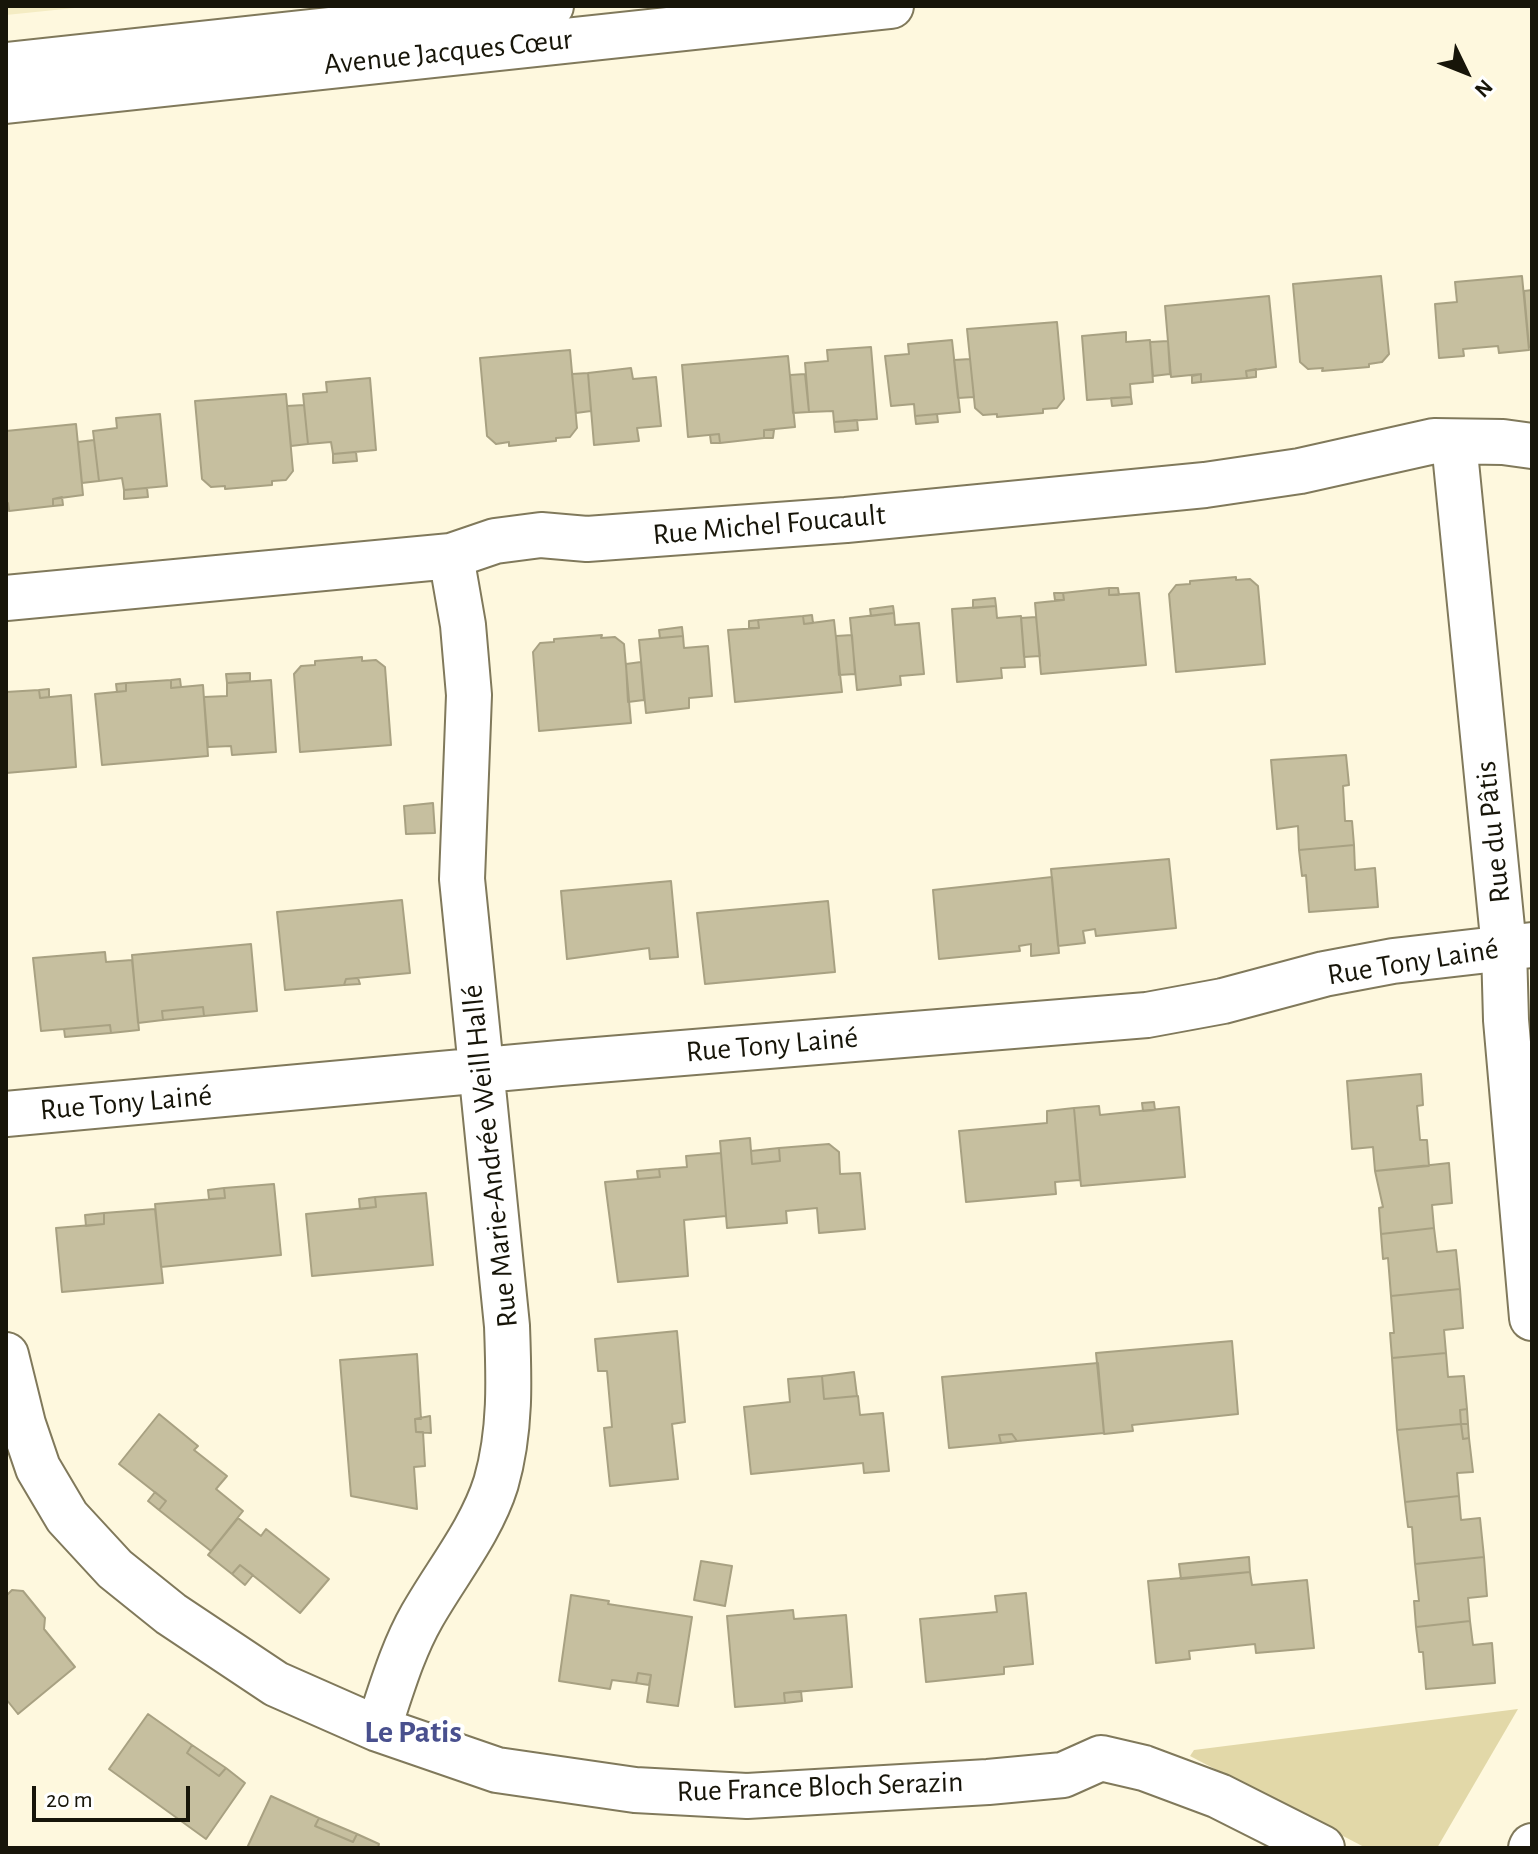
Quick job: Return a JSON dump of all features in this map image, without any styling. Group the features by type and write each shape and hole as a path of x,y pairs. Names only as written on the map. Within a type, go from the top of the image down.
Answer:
{"street":[{"path":"6,65 551,6"},
{"name":"Avenue Jacques Cœur","path":"6,101 891,6"},
{"name":"Rue Michel Foucault","path":"6,598 451,556 495,541 541,535 587,539 815,522 1205,485 1300,471 1434,441 1503,442 1532,446"},
{"name":"Rue du Pâtis","path":"1454,442 1518,946 1506,1020 1532,1318"},
{"name":"Rue Marie-Andrée Weill Hallé","path":"378,1729 400,1663 421,1617 465,1547 495,1485 507,1429 507,1326 462,879 469,695 463,625 451,556"},
{"name":"Rue Tony Lainé","path":"6,1114 482,1070 1147,1015 1223,1001 1393,961 1518,946"},
{"name":"Rue France Bloch Serazin","path":"6,1355 23,1424 38,1468 67,1517 115,1569 171,1614 276,1684 378,1729 497,1770 635,1790 731,1795 864,1790 1063,1775 1101,1758 1144,1768 1219,1796 1322,1848"}],"shaded area":[{"path":"6,6 94,6 6,15"},
{"path":"1518,1709 1437,1848 1366,1848 1190,1756 1194,1750"}],"building":[{"path":"1381,276 1389,354 1382,362 1369,364 1369,367 1322,371 1323,368 1308,369 1300,362 1293,284"},
{"path":"1522,276 1529,350 1499,353 1498,346 1463,349 1464,356 1439,358 1435,304 1457,302 1455,282"},
{"path":"1532,290 1532,347 1529,347 1524,291"},
{"path":"1269,296 1276,367 1246,371 1247,378 1201,382 1201,374 1171,377 1165,306"},
{"path":"1057,322 1064,399 1057,408 1043,409 1043,413 997,417 997,414 983,415 975,408 967,329"},
{"path":"1126,332 1126,342 1150,340 1153,382 1130,384 1131,397 1087,400 1082,336"},
{"path":"952,340 960,412 915,416 914,404 891,406 885,356 909,354 908,344"},
{"path":"1168,341 1170,374 1153,376 1150,342"},
{"path":"871,347 877,419 834,422 833,411 809,412 805,363 828,361 827,350"},
{"path":"570,350 577,428 570,437 509,446 509,442 496,444 487,436 480,358"},
{"path":"788,356 795,427 764,430 764,438 720,443 719,434 688,437 682,365"},
{"path":"970,359 974,397 958,398 954,360"},
{"path":"631,368 633,379 656,377 661,426 637,428 639,441 594,445 588,373"},
{"path":"1256,369 1256,377 1247,378 1246,371"},
{"path":"588,373 591,411 576,413 572,374"},
{"path":"805,374 809,412 793,413 790,375"},
{"path":"1201,374 1201,382 1192,383 1192,376"},
{"path":"370,378 376,450 333,454 331,442 308,444 303,394 327,392 326,382"},
{"path":"286,394 293,471 286,480 272,481 272,485 225,489 225,486 211,487 202,479 195,401"},
{"path":"1131,397 1132,404 1112,406 1111,398"},
{"path":"304,405 308,444 291,446 287,406"},
{"path":"160,414 167,486 124,490 122,478 99,481 93,431 117,428 116,418"},
{"path":"937,414 938,422 916,424 915,416"},
{"path":"857,420 858,430 835,432 834,422"},
{"path":"76,424 83,495 53,499 53,506 9,511 6,503 6,431"},
{"path":"764,430 774,430 773,438 764,438"},
{"path":"719,434 720,443 711,443 710,435"},
{"path":"94,440 99,481 82,483 78,442"},
{"path":"356,452 357,461 333,463 333,454"},
{"path":"147,488 148,497 124,499 124,490"},
{"path":"62,497 63,505 53,506 53,499"},
{"path":"1236,577 1236,580 1250,579 1258,586 1265,664 1176,672 1169,594 1176,585 1190,584 1190,581"},
{"path":"1109,588 1109,595 1139,593 1146,665 1041,674 1035,603 1064,600 1063,593"},
{"path":"1109,588 1118,588 1119,595 1109,595"},
{"path":"1054,593 1063,593 1064,600 1055,600"},
{"path":"995,598 996,606 973,608 973,600"},
{"path":"893,606 894,613 871,616 870,609"},
{"path":"996,606 997,618 1021,616 1025,667 1001,668 1002,678 957,682 952,609"},
{"path":"894,613 895,625 919,623 924,674 900,676 901,685 857,690 850,618"},
{"path":"812,615 813,623 804,624 803,616"},
{"path":"803,616 804,624 834,620 842,692 735,702 728,630 759,628 758,620"},
{"path":"1036,617 1040,656 1024,657 1021,618"},
{"path":"758,620 759,628 749,628 749,621"},
{"path":"682,627 683,636 660,638 659,630"},
{"path":"602,635 601,638 615,637 624,644 631,723 539,731 533,652 540,643 554,642 554,639"},
{"path":"852,635 855,674 839,675 836,636"},
{"path":"683,636 684,648 708,646 712,696 689,698 689,708 646,713 639,640"},
{"path":"362,657 362,661 376,660 385,667 391,745 300,752 294,674 301,666 315,665 315,661"},
{"path":"641,662 644,700 628,702 626,664"},
{"path":"250,673 250,681 227,683 226,674"},
{"path":"180,679 181,687 171,688 171,680"},
{"path":"171,680 171,688 203,685 208,756 102,765 95,694 126,691 126,683"},
{"path":"271,680 276,752 232,755 231,746 208,747 204,697 227,696 227,683"},
{"path":"126,683 126,691 117,692 116,684"},
{"path":"49,689 49,697 40,698 39,690"},
{"path":"39,690 40,698 71,695 76,767 6,773 6,692"},
{"path":"1346,755 1349,785 1343,786 1345,821 1352,821 1354,845 1299,850 1298,826 1277,829 1271,760"},
{"path":"433,803 435,833 406,834 404,806"},
{"path":"1354,845 1355,870 1375,868 1378,907 1309,912 1306,875 1302,876 1299,850"},
{"path":"1169,859 1176,928 1096,936 1095,929 1083,931 1085,943 1058,946 1051,869"},
{"path":"1052,877 1059,953 1031,956 1031,944 1019,946 1020,951 939,959 933,890"},
{"path":"671,881 678,957 650,959 649,948 567,959 561,891"},
{"path":"402,900 410,973 346,979 344,985 285,990 277,912"},
{"path":"828,901 835,972 705,984 697,913"},
{"path":"251,944 257,1011 204,1016 203,1007 162,1011 163,1020 138,1023 132,955"},
{"path":"105,952 106,962 132,960 139,1030 111,1033 110,1025 41,1031 33,958"},
{"path":"358,978 360,984 344,985 346,979"},
{"path":"203,1007 204,1016 163,1020 162,1011"},
{"path":"110,1025 111,1033 65,1037 64,1029"},
{"path":"1421,1074 1423,1105 1417,1106 1420,1140 1427,1140 1429,1166 1375,1171 1373,1147 1352,1149 1347,1081"},
{"path":"1154,1102 1155,1110 1143,1111 1142,1103"},
{"path":"1099,1106 1100,1115 1179,1107 1185,1177 1081,1186 1074,1108"},
{"path":"1074,1108 1080,1180 1055,1182 1056,1194 966,1202 959,1131 1047,1123 1047,1111"},
{"path":"750,1138 752,1164 780,1161 779,1148 829,1144 839,1152 840,1174 860,1173 865,1229 819,1233 817,1208 786,1211 787,1223 727,1228 720,1141"},
{"path":"779,1148 780,1161 752,1164 751,1151"},
{"path":"721,1153 726,1216 684,1220 688,1276 618,1282 605,1182 660,1177 659,1169 687,1167 686,1156"},
{"path":"1449,1163 1452,1203 1432,1205 1434,1228 1381,1234 1379,1208 1383,1207 1375,1171"},
{"path":"659,1169 660,1177 638,1179 637,1171"},
{"path":"274,1184 281,1255 161,1267 155,1204 225,1198 224,1188"},
{"path":"224,1188 225,1198 209,1199 208,1190"},
{"path":"426,1193 433,1265 312,1276 306,1214 376,1207 375,1197"},
{"path":"375,1197 376,1207 360,1209 359,1199"},
{"path":"155,1209 163,1283 62,1292 56,1228 104,1224 104,1213"},
{"path":"104,1213 104,1224 86,1226 85,1215"},
{"path":"1434,1228 1437,1252 1456,1250 1460,1289 1391,1296 1388,1258 1383,1259 1381,1234"},
{"path":"1460,1289 1463,1328 1444,1330 1446,1353 1392,1358 1390,1333 1394,1333 1391,1296"},
{"path":"677,1331 685,1422 672,1424 678,1479 610,1486 604,1428 612,1427 607,1371 598,1371 595,1339"},
{"path":"1232,1341 1238,1414 1132,1425 1133,1431 1104,1434 1096,1353"},
{"path":"1446,1353 1448,1377 1464,1376 1467,1409 1460,1410 1461,1424 1397,1430 1392,1358"},
{"path":"417,1354 421,1419 415,1419 416,1432 423,1432 425,1466 414,1467 417,1509 351,1496 340,1360"},
{"path":"1098,1363 1104,1433 1017,1441 1012,1434 999,1435 1001,1443 949,1448 942,1377"},
{"path":"854,1372 857,1396 824,1399 822,1376"},
{"path":"822,1376 824,1399 858,1396 860,1415 883,1413 889,1471 864,1473 863,1463 751,1474 744,1407 790,1402 788,1379"},
{"path":"1467,1409 1468,1424 1461,1424 1460,1410"},
{"path":"159,1414 198,1446 194,1450 227,1476 216,1489 243,1511 211,1551 159,1510 166,1501 119,1464"},
{"path":"430,1416 431,1433 416,1432 415,1419"},
{"path":"1461,1424 1468,1424 1469,1438 1463,1439"},
{"path":"1461,1424 1463,1439 1469,1438 1473,1472 1457,1473 1459,1496 1405,1502 1397,1430"},
{"path":"1012,1434 1017,1441 1001,1443 999,1435"},
{"path":"155,1492 166,1501 159,1510 148,1501"},
{"path":"1459,1496 1461,1520 1480,1518 1484,1557 1415,1564 1412,1527 1408,1527 1405,1502"},
{"path":"238,1518 261,1536 266,1529 329,1579 300,1613 240,1565 232,1574 208,1555"},
{"path":"1249,1557 1250,1572 1181,1579 1179,1564"},
{"path":"1484,1557 1487,1596 1468,1598 1470,1621 1416,1627 1414,1601 1419,1601 1415,1564"},
{"path":"701,1561 732,1566 725,1606 694,1600"},
{"path":"240,1565 253,1575 245,1585 232,1574"},
{"path":"1250,1572 1252,1585 1307,1580 1314,1648 1256,1653 1255,1644 1189,1651 1190,1659 1156,1663 1148,1581"},
{"path":"12,1590 23,1591 45,1618 44,1629 75,1667 18,1714 6,1699 6,1596"},
{"path":"1026,1593 1033,1664 1004,1667 1004,1674 926,1682 920,1619 997,1612 995,1596"},
{"path":"571,1595 692,1617 678,1706 647,1702 651,1675 638,1673 636,1683 612,1680 610,1689 559,1681"},
{"path":"793,1610 794,1619 846,1615 852,1687 784,1693 785,1703 735,1707 727,1616"},
{"path":"1470,1621 1473,1645 1492,1643 1495,1683 1426,1689 1423,1652 1419,1652 1416,1627"},
{"path":"638,1673 651,1675 649,1685 636,1683"},
{"path":"801,1691 802,1701 785,1703 784,1693"},
{"path":"148,1714 192,1745 187,1753 219,1776 226,1768 245,1783 206,1839 109,1769"},
{"path":"192,1745 226,1768 219,1776 187,1753"},
{"path":"271,1796 319,1818 315,1826 353,1842 357,1834 379,1844 378,1848 247,1848"},
{"path":"319,1818 357,1834 353,1842 315,1826"}],"district":[{"name":"Le Patis","path":"413,1732"}]}
